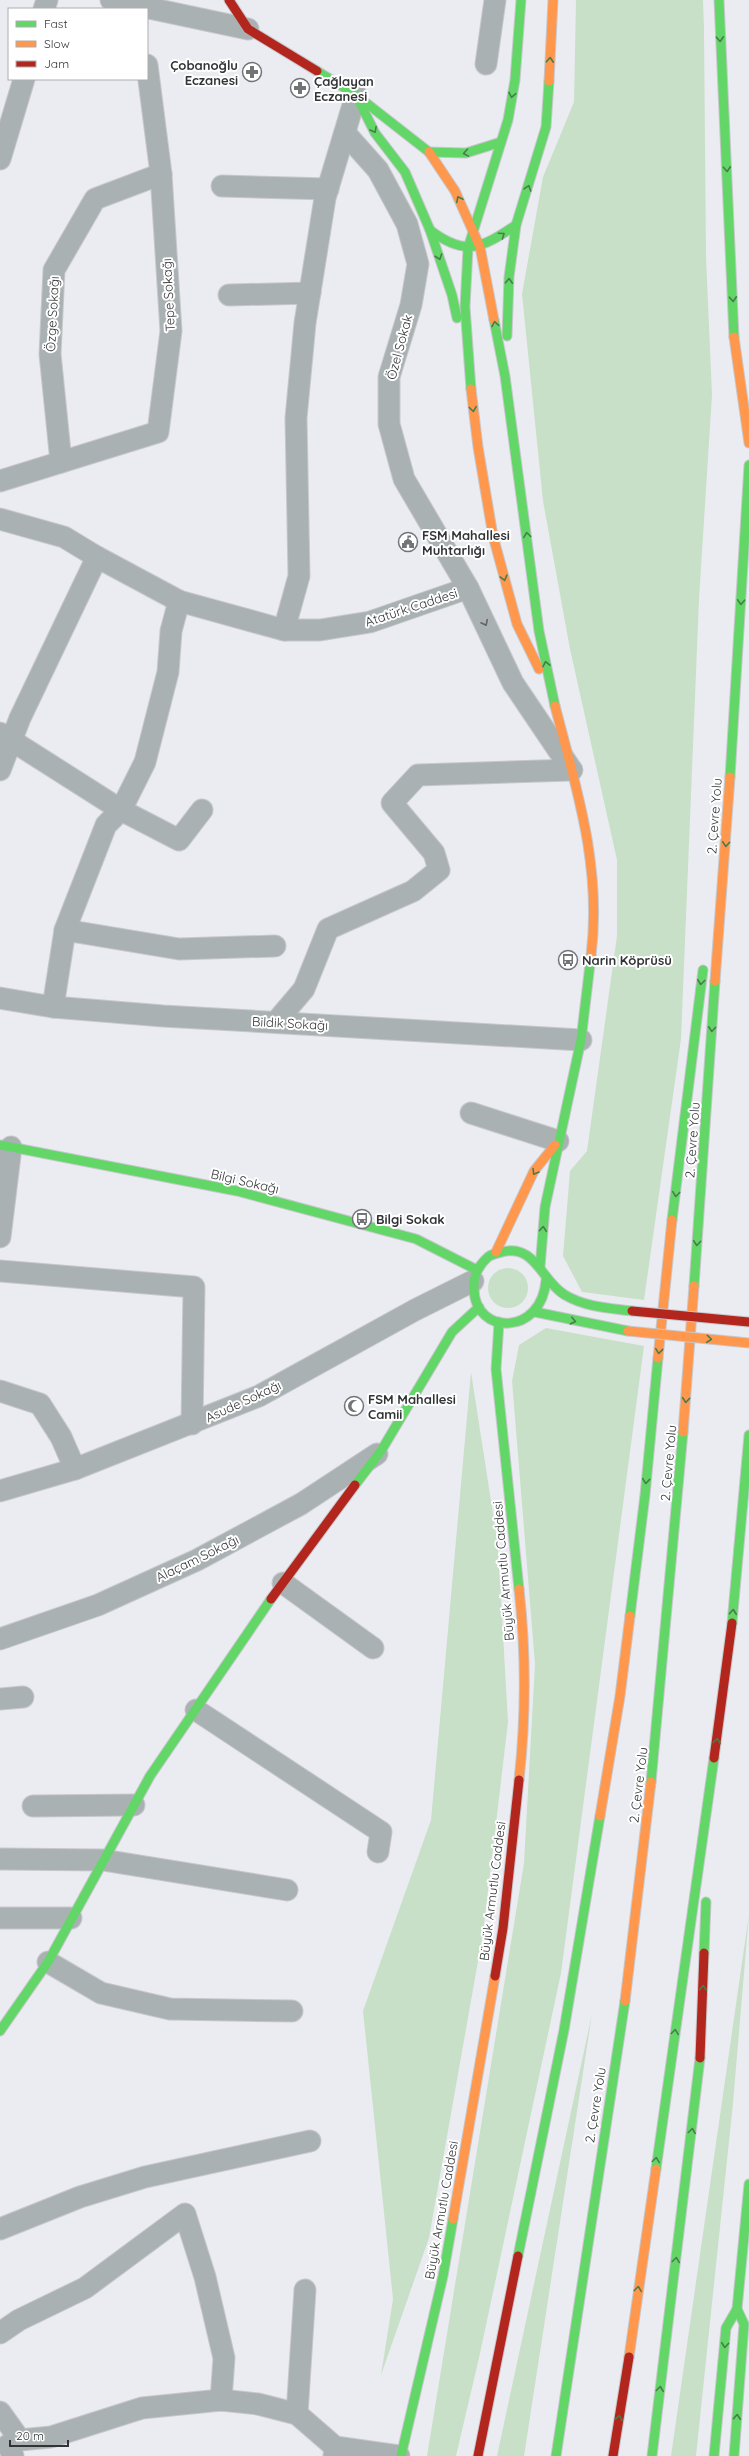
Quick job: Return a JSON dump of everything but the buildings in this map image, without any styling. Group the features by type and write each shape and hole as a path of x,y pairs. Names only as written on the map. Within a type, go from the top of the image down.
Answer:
{"main road":[{"path":"229,0 248,29 356,95 429,152 455,191 480,247 505,376 539,631 554,702 586,824 594,880 594,934 581,1040 544,1207 540,1268"},
{"path":"521,0 515,80 501,142 472,229 468,248 464,307 469,370 478,447 493,536 517,624 554,702"},
{"path":"505,376 509,277 516,225 546,127 553,0"},
{"path":"719,0 735,348 749,443"},
{"path":"356,95 375,133 405,172 430,230 452,295 469,370"},
{"path":"429,152 446,155 464,154 501,142"},
{"path":"430,230 442,241 458,247 468,248 480,247 516,225"},
{"name":"2. Çevre Yolu","path":"556,2456 626,1996 657,1733 688,1375 737,679 749,465"},
{"path":"711,901 737,679"},
{"path":"478,2456 557,2067 620,1696 645,1495 667,1265 704,956"},
{"path":"496,1252 534,1171 558,1141"},
{"name":"Bilgi Sokağı","path":"5,1146 237,1191 416,1239 475,1275"},
{"path":"546,1280 546,1291 535,1312 518,1322 499,1322 488,1316 479,1307 474,1296 475,1275 485,1259 496,1252 509,1250 522,1252 532,1258 540,1268 546,1280 563,1295 588,1306 749,1322"},
{"path":"0,2031 48,1962 150,1776 282,1583 381,1452 452,1332 479,1307"},
{"path":"535,1312 628,1331 749,1343"},
{"name":"Büyük Armutlu Caddesi","path":"400,2456 443,2276 477,2081 503,1928 522,1751 523,1627 496,1369 499,1322"},
{"path":"613,2456 712,1779 730,1644 749,1435"},
{"path":"708,1873 712,1779"},
{"path":"652,2456 700,2061 707,1889"},
{"path":"714,2456 726,2328 737,2309 749,2184"},
{"path":"734,2456 744,2324 737,2309"}],"street":[{"path":"111,0 140,8"},
{"path":"486,64 494,0"},
{"path":"148,10 248,29"},
{"name":"Tepe Sokağı","path":"0,481 158,432 171,331 161,174 148,73"},
{"path":"0,159 24,80"},
{"path":"284,630 300,576 296,418 310,293 328,189 356,95"},
{"name":"Özel Sokak","path":"345,132 378,170 407,224 418,264 411,305 389,377 389,424 404,479 468,588"},
{"name":"Özge Sokağı","path":"61,462 50,354 54,270 95,199 161,174"},
{"path":"222,186 328,189"},
{"path":"229,295 310,293"},
{"name":"Atatürk Caddesi","path":"0,518 64,537 97,558 179,601 284,630 320,630 370,622 468,588 513,683 572,770"},
{"path":"0,770 6,736 97,558"},
{"path":"52,1007 65,930 106,825 121,810 145,762 168,672 171,631 179,601"},
{"path":"6,736 121,810 179,840 202,810"},
{"path":"276,1022 304,989 328,928 413,891 439,870 434,853 392,803 418,775 572,770"},
{"path":"65,930 179,949 275,946"},
{"name":"Bildik Sokağı","path":"0,998 52,1007 163,1016 581,1040"},
{"path":"471,1113 558,1141"},
{"path":"0,1237 5,1146"},
{"path":"0,1271 194,1287 192,1424"},
{"name":"Asude Sokağı","path":"0,1491 75,1469 192,1424 259,1396 415,1310 475,1275"},
{"path":"0,1391 40,1404 61,1437 75,1469"},
{"name":"Alaçam Sokağı","path":"0,1639 98,1605 197,1560 302,1504 381,1452"},
{"path":"282,1583 373,1648"},
{"path":"0,1699 23,1697"},
{"path":"196,1710 381,1832 378,1852"},
{"path":"33,1806 134,1805"},
{"path":"0,1860 103,1860 287,1890"},
{"path":"0,1918 71,1918"},
{"path":"48,1962 101,1993 170,2008 292,2010"},
{"path":"0,2229 80,2197 145,2177 310,2141"},
{"path":"0,2333 19,2320 85,2288 186,2214 205,2277 224,2358 221,2400"},
{"path":"297,2414 305,2290"},
{"path":"0,2412 17,2448 142,2408 221,2400 258,2404 297,2414 335,2452 400,2456"}],"green space":[{"path":"576,0 703,0 706,257 712,395 699,599 681,1039 644,1300 582,1292 563,1256 570,1171 587,1151 617,936 617,860 570,649 543,501 522,294 543,177 574,102"},
{"path":"508,1268 516,1270 522,1274 526,1280 528,1288 526,1296 522,1302 516,1306 508,1308 500,1306 494,1302 490,1296 488,1288 490,1280 494,1274 500,1270"},
{"path":"546,1328 644,1346 561,1973 479,2358 456,2456 427,2456 524,1863 535,1664 512,1381 519,1345"},
{"path":"471,1372 498,1546 508,1722 483,1933 429,2238 381,2375 393,2299 363,2011 431,1820"},
{"path":"749,1914 733,2103 696,2456 671,2456"},
{"path":"592,2014 524,2456 497,2456"}],"traffic: fast":[{"path":"471,389 465,307 468,248 508,120 515,80 521,0"},
{"path":"719,0 734,337"},
{"path":"317,71 356,95 429,152"},
{"path":"507,336 509,277 516,225 546,127 549,81"},
{"path":"356,95 375,133 405,172 430,230 452,295 457,318"},
{"path":"429,152 466,153 501,142"},
{"path":"430,230 453,244 473,246 483,244 516,225"},
{"path":"494,320 505,376 539,631 555,706"},
{"path":"730,777 749,465"},
{"path":"540,1267 545,1207 581,1040 591,956"},
{"path":"672,1220 703,970"},
{"path":"694,1286 715,981"},
{"path":"0,1145 237,1191 416,1239 477,1270"},
{"path":"546,1280 542,1298 533,1312 522,1320 509,1323 496,1322 485,1315 477,1304 474,1284 479,1267 491,1255 513,1251 523,1253 530,1258 550,1282 565,1295 589,1305 632,1311"},
{"path":"355,1485 381,1451 452,1332 479,1307"},
{"path":"535,1312 628,1331"},
{"path":"499,1322 496,1369 519,1589"},
{"path":"630,1616 645,1495 658,1358"},
{"path":"651,1782 683,1432"},
{"path":"732,1623 749,1435"},
{"path":"0,2031 48,1962 150,1776 271,1599"},
{"path":"656,2169 714,1758"},
{"path":"518,2256 564,2030 600,1816"},
{"path":"704,1953 706,1902"},
{"path":"556,2456 625,2001"},
{"path":"652,2456 700,2058"},
{"path":"734,2456 744,2324 737,2309 749,2184"},
{"path":"401,2456 443,2276 453,2219"},
{"path":"714,2456 726,2328 737,2309"}],"traffic: slow":[{"path":"549,81 553,0"},
{"path":"429,152 455,191 480,247 494,320"},
{"path":"734,337 749,443"},
{"path":"471,389 478,447 493,536 517,624 539,669"},
{"path":"555,706 579,799 590,860 594,923 591,956"},
{"path":"715,981 730,777"},
{"path":"496,1252 534,1171 555,1145"},
{"path":"658,1358 672,1220"},
{"path":"683,1432 694,1286"},
{"path":"628,1331 749,1343"},
{"path":"519,1589 523,1637 524,1708 519,1780"},
{"path":"600,1816 620,1696 630,1616"},
{"path":"625,2001 651,1782"},
{"path":"453,2219 495,1976"},
{"path":"629,2357 656,2169"}],"traffic: jam":[{"path":"229,0 248,29 317,71"},
{"path":"632,1311 749,1322"},
{"path":"271,1599 355,1485"},
{"path":"714,1758 732,1623"},
{"path":"495,1976 503,1928 519,1780"},
{"path":"700,2058 704,1953"},
{"path":"478,2456 518,2256"},
{"path":"613,2456 629,2357"}],"place":[{"name":"Çobanoğlu Eczanesi","path":"252,72"},
{"name":"Çağlayan Eczanesi","path":"300,88"},
{"name":"FSM Mahallesi Muhtarlığı","path":"408,542"},
{"name":"Narin Köprüsü","path":"568,960"},
{"name":"Bilgi Sokak","path":"362,1219"},
{"name":"FSM Mahallesi Camii","path":"354,1406"}]}
